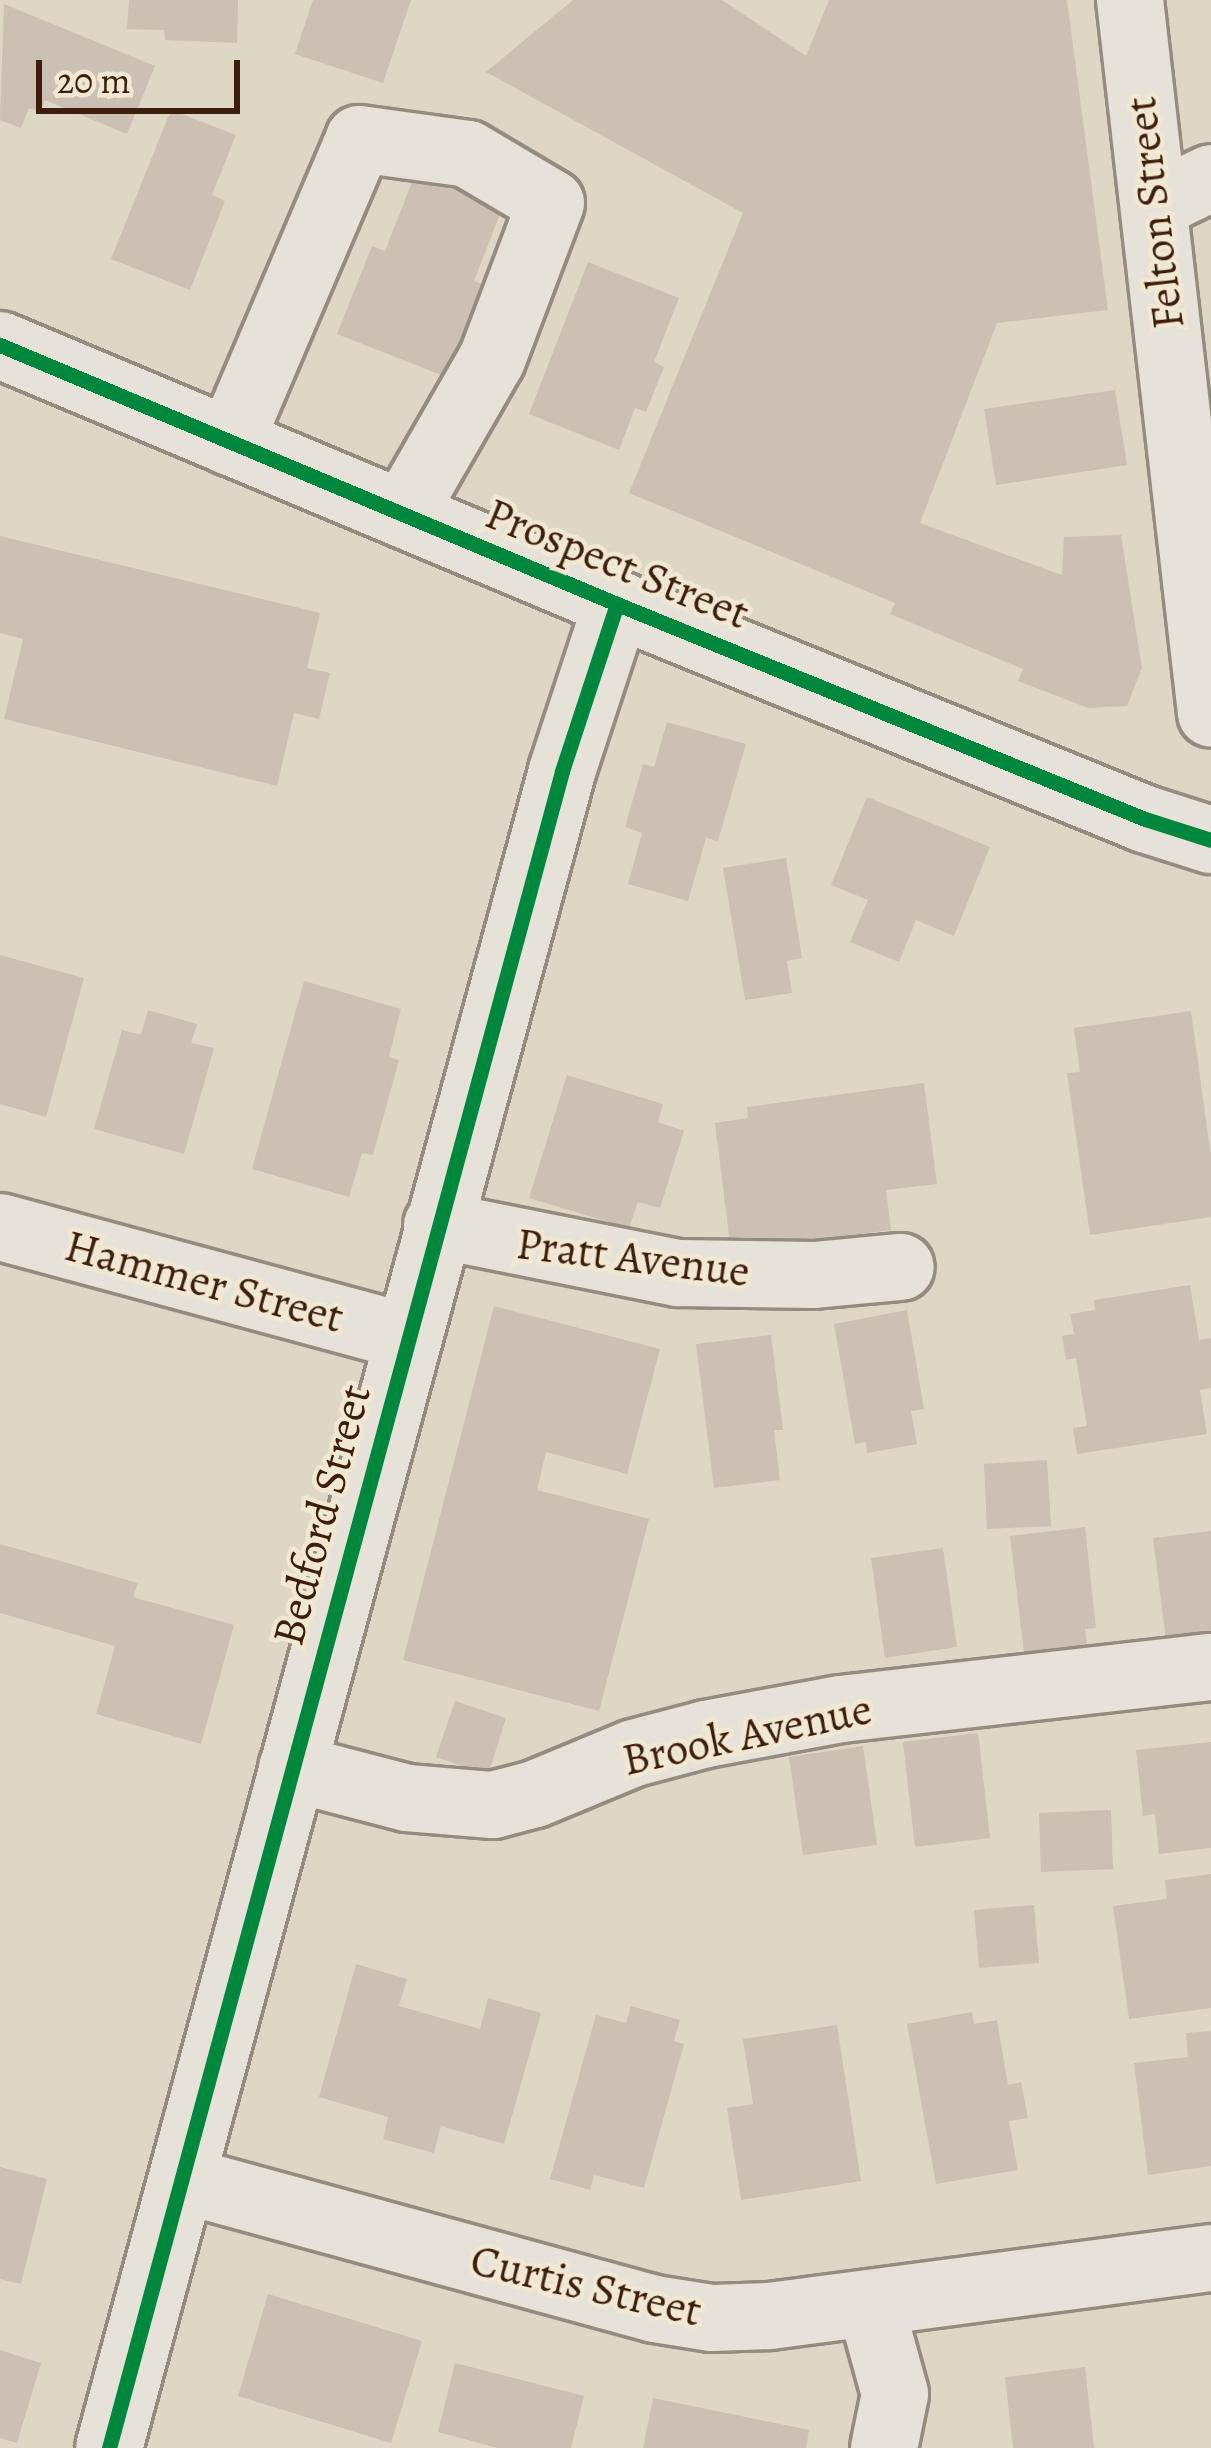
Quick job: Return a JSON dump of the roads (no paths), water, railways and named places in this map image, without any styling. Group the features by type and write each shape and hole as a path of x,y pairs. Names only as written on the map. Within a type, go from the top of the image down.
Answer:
{"street":[{"name":"Felton Street","path":"1130,0 1183,192 1211,712"},
{"path":"230,442 359,139 468,154 551,203 491,359 403,514"},
{"name":"Prospect Street","path":"0,345 617,604 1145,819 1211,840"},
{"name":"Bedford Street","path":"109,2448 562,771 617,604"},
{"name":"Pratt Avenue","path":"437,1225 678,1273 814,1275 902,1267"},
{"name":"Hammer Street","path":"0,1227 407,1337"},
{"name":"Brook Avenue","path":"292,1768 407,1798 494,1805 706,1734 842,1709 1211,1667"},
{"name":"Curtis Street","path":"183,2180 691,2316 739,2319 1211,2258"},
{"path":"869,2302 895,2394 884,2448"}]}
